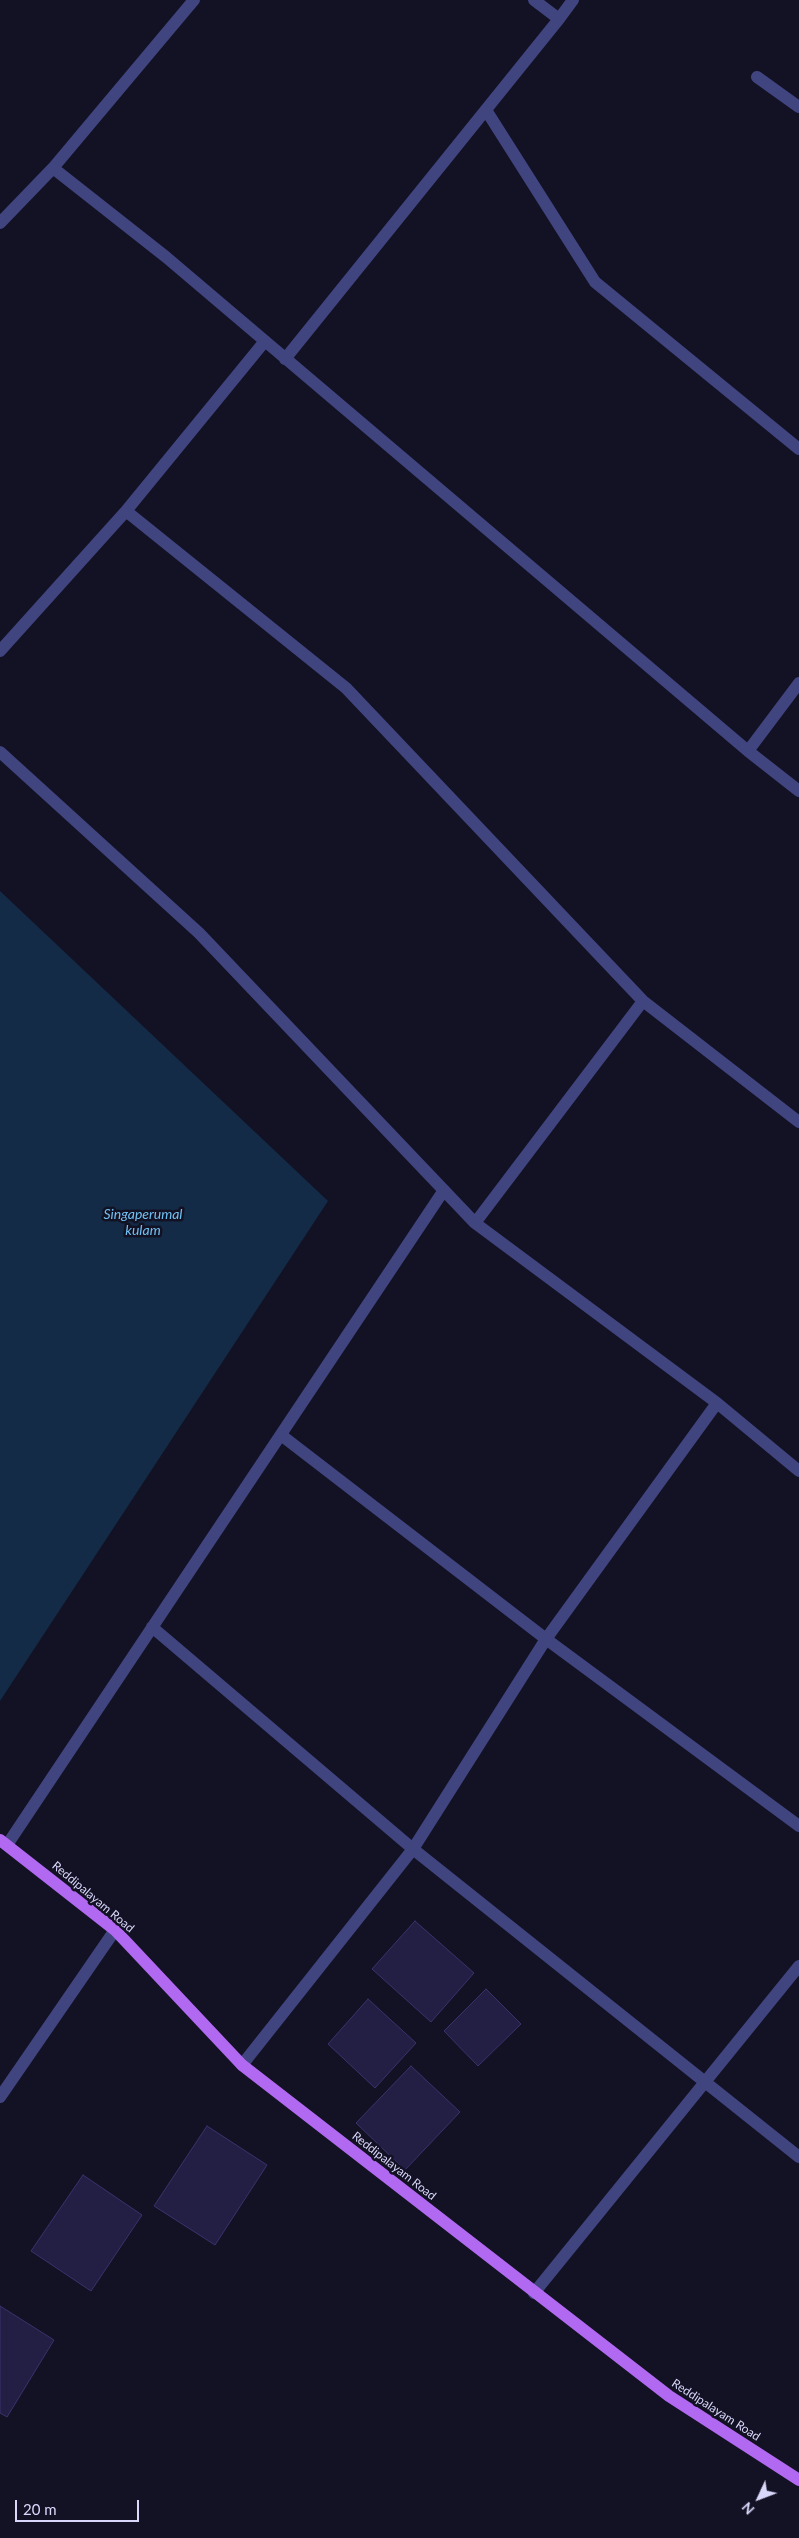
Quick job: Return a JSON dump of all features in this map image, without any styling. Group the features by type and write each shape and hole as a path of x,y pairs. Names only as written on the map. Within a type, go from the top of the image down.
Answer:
{"main road":[{"name":"Reddipalayam Road","path":"4,1842 115,1930 242,2065 668,2396 799,2480"}],"street":[{"path":"0,223 53,168 194,0"},
{"path":"534,0 558,19"},
{"path":"285,359 573,0"},
{"path":"757,77 799,107"},
{"path":"486,110 595,282 799,449"},
{"path":"53,168 166,257 748,750 799,791"},
{"path":"0,651 126,511 265,341"},
{"path":"126,511 346,688 643,1000 799,1122"},
{"path":"748,750 799,683"},
{"path":"0,752 199,933 475,1223 716,1404 799,1471"},
{"path":"475,1223 643,1000"},
{"path":"4,1842 152,1627 444,1190"},
{"path":"242,2065 414,1849 546,1639 716,1404"},
{"path":"281,1434 546,1639 799,1826"},
{"path":"152,1627 414,1849 799,2157"},
{"path":"0,2097 115,1930"},
{"path":"534,2293 799,1966"}],"water":[{"name":"Singaperumal kulam","path":"0,891 328,1201 0,1701"}],"building":[{"path":"415,1921 474,1973 431,2022 372,1969"},
{"path":"486,1989 521,2024 478,2066 444,2031"},
{"path":"368,1999 416,2043 375,2088 328,2044"},
{"path":"411,2066 460,2112 405,2170 356,2123"},
{"path":"207,2126 267,2165 215,2245 154,2206"},
{"path":"83,2175 142,2215 91,2291 31,2251"},
{"path":"0,2306 54,2340 7,2417 0,2413"}]}
